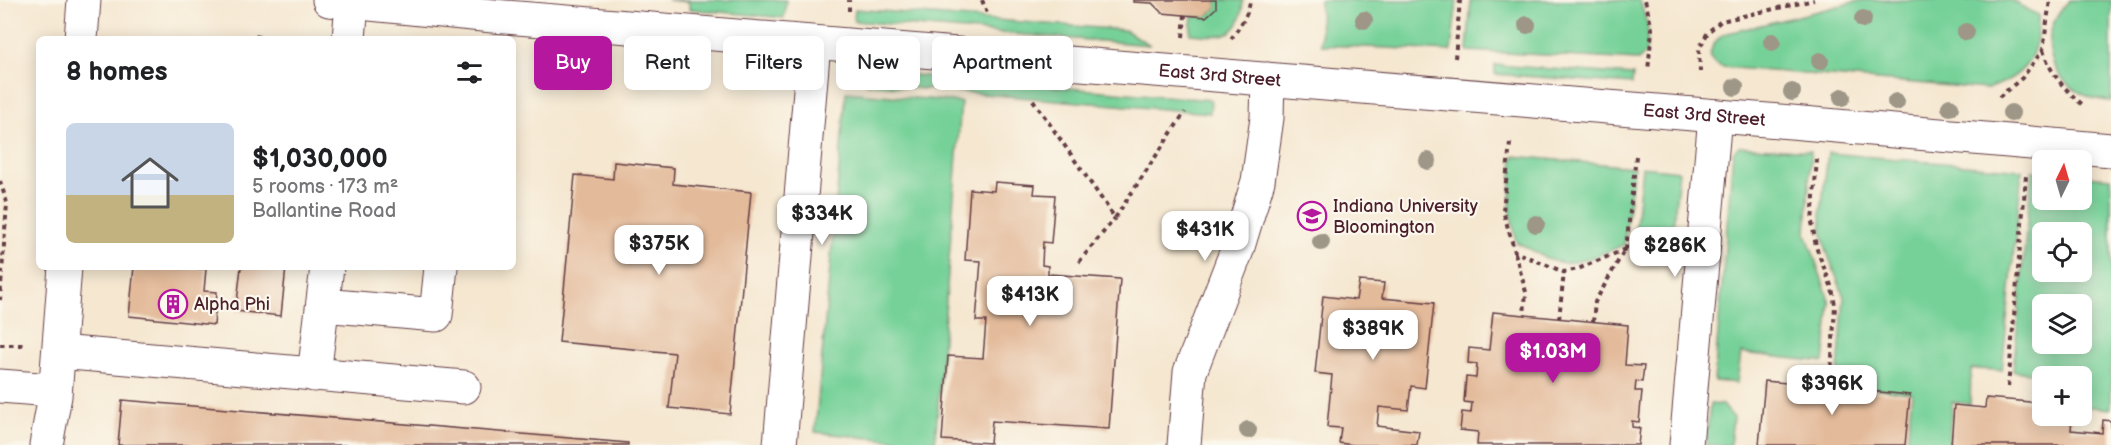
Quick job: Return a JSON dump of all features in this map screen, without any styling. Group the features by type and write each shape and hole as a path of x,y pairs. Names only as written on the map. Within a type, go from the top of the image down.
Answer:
{"main road":[{"path":"81,36 84,0"},
{"path":"340,1 348,36"},
{"name":"East 3rd Street","path":"340,1 731,36"},
{"name":"East 3rd Street","path":"824,44 2111,150"},
{"path":"1184,445 1190,372 1237,250 1258,181 1267,118 1268,80"},
{"path":"780,445 810,90"},
{"path":"1686,445 1715,116"},
{"path":"46,445 55,396 44,349 64,270"},
{"path":"314,375 327,270"},
{"path":"323,305 436,315 441,270"},
{"path":"44,349 464,387"},
{"path":"0,386 39,389 55,396"}],"path":[{"path":"982,0 987,13"},
{"path":"1231,39 1250,7 1250,0"},
{"path":"1455,58 1460,0"},
{"path":"1645,0 1652,29 1648,71"},
{"path":"1700,72 1699,50 1713,27 1721,21 1814,0"},
{"path":"2050,0 2043,50 2050,69 2061,85 2085,107"},
{"path":"1183,37 1185,15"},
{"path":"1999,97 2022,78 2043,50"},
{"path":"1033,100 1115,218"},
{"path":"1079,262 1115,218 1185,112"},
{"path":"1510,142 1503,211 1526,292 1524,315"},
{"path":"1818,150 1812,222 1816,247 1832,288 1835,305 1831,375"},
{"path":"1593,322 1595,302 1626,249 1636,156"},
{"path":"2008,387 2027,167"},
{"path":"0,181 7,203 0,300"},
{"path":"1515,252 1564,272 1578,270 1626,249 1672,254"},
{"path":"1559,319 1564,272"},
{"path":"0,345 44,349"}],"green space":[{"path":"667,0 786,0 784,18 689,9 689,2"},
{"path":"1216,0 1243,0 1238,23 1234,29 1228,33 1212,36 1190,34 1192,16 1206,17 1216,8"},
{"path":"1320,0 1457,0 1451,51 1321,45"},
{"path":"1471,0 1640,0 1648,27 1646,53 1638,60 1467,51"},
{"path":"1863,0 2010,0 2038,15 2038,29 2033,53 2021,71 2001,84 1987,89 1723,67 1712,61 1712,47 1724,34"},
{"path":"2070,0 2111,0 2111,101 2091,98 2075,90 2062,78 2054,64 2050,49 2051,32 2057,15"},
{"path":"855,9 1125,30 1150,45 1073,39 1073,36 1039,36 854,21"},
{"path":"1495,65 1633,75 1632,84 1495,74"},
{"path":"920,75 932,76 932,90 920,89"},
{"path":"1073,88 1211,100 1210,113 937,90"},
{"path":"846,92 961,102 935,445 918,445 918,443 815,432"},
{"path":"1739,146 1811,151 1806,233 1830,303 1824,362 1741,353 1737,383 1714,381 1733,152"},
{"path":"1828,153 2022,170 2002,370 1971,369 1970,404 1952,402 1948,445 1907,445 1912,393 1837,384 1844,297 1827,252 1822,230 1821,212"},
{"path":"1513,156 1634,167 1624,245 1585,260 1566,263 1546,258 1516,242 1510,208"},
{"path":"1642,167 1679,171 1671,248 1634,244"},
{"path":"2032,171 2032,210 2092,210 2092,177 2111,178 2111,409 2092,407 2092,366 2032,366 2032,373 2013,371"},
{"path":"1710,404 1723,405 1733,417 1730,445 1706,445"}],"building":[{"path":"1133,0 1216,0 1216,8 1206,17 1162,13 1152,3 1133,2"},
{"path":"614,162 674,168 673,184 751,192 730,414 669,408 675,353 559,342 575,175 613,179"},
{"path":"995,182 1035,185 1034,194 1055,195 1051,243 1043,242 1042,265 1048,266 1048,274 1120,279 1109,429 992,421 990,443 942,440 948,356 983,358 986,321 976,321 981,261 965,260 970,189 994,191"},
{"name":"Alpha Phi","path":"134,270 206,270 204,291 217,292 214,325 129,316"},
{"name":"Alpha Phi","path":"241,270 286,270 281,316 236,311"},
{"path":"1359,281 1384,283 1382,298 1434,303 1425,388 1411,386 1408,410 1379,407 1377,426 1419,431 1417,445 1339,443 1341,428 1327,427 1332,375 1315,373 1323,296 1356,300"},
{"path":"1493,312 1628,325 1625,365 1644,366 1642,382 1636,381 1635,391 1642,391 1639,422 1632,421 1632,427 1640,428 1638,445 1477,445 1478,432 1460,430 1462,412 1471,413 1472,403 1464,402 1466,377 1476,378 1477,364 1468,363 1469,348 1489,350"},
{"path":"1765,381 1910,395 1905,445 1759,445"},
{"path":"1986,398 2032,402 2032,426 2071,426 2071,430 2102,433 2103,420 2111,421 2111,445 1951,445 1954,405 1985,408"},
{"path":"122,400 628,443 628,445 118,445"}],"place":[{"name":"Indiana University Bloomington","path":"1312,216"},
{"name":"Alpha Phi","path":"173,304"}]}
